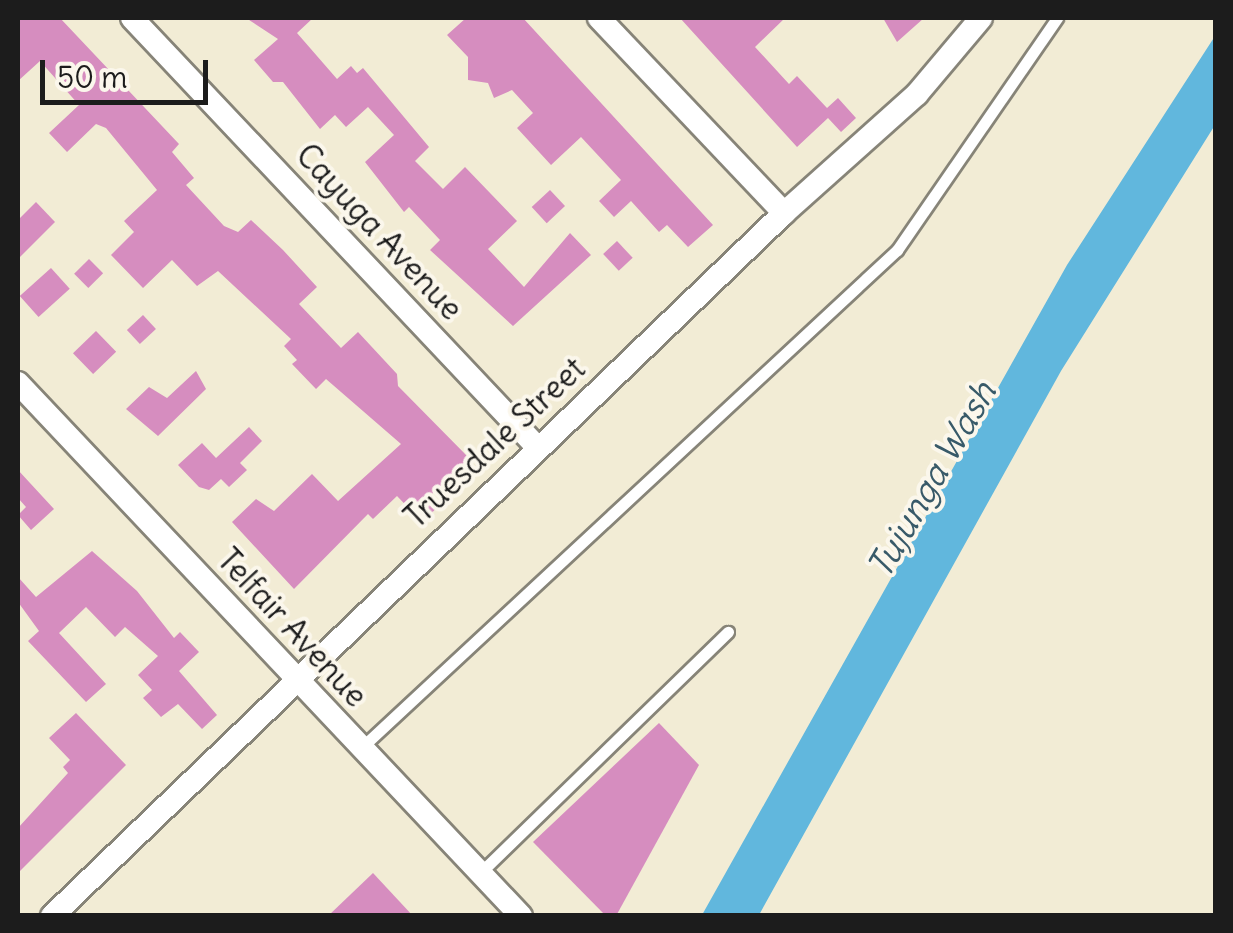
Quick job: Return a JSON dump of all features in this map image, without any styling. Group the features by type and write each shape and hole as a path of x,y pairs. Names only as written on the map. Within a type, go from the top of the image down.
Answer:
{"street":[{"name":"Cayuga Avenue","path":"132,18 538,448"},
{"path":"599,18 784,213"},
{"name":"Truesdale Street","path":"52,916 294,678 784,213 918,94 981,18"},
{"name":"Telfair Avenue","path":"18,383 520,916"}],"lane":[{"path":"361,748 897,250 1057,18"},
{"path":"480,873 728,632"}],"water":[{"path":"1215,36 1215,125 1061,371 759,915 702,915 1067,265"}],"building":[{"path":"18,18 60,18 179,144 172,152 194,178 186,185 224,226 238,232 251,220 283,250 317,287 299,304 341,348 358,332 397,374 398,386 470,459 432,494 441,504 422,522 397,496 373,519 368,514 294,589 232,522 256,499 274,511 312,474 338,501 401,444 326,379 316,389 292,364 297,360 284,346 291,339 218,271 197,286 172,260 143,288 111,255 134,232 124,221 157,190 106,128 96,124 67,152 49,133 79,105 40,61 18,81"},
{"path":"246,18 313,18 297,33 337,79 351,66 357,73 363,68 429,147 415,161 443,189 465,167 517,221 488,249 524,287 570,233 591,255 513,326 430,250 440,240 409,207 404,212 365,162 394,135 368,107 346,127 335,115 320,129 283,82 273,82 254,60 278,39"},
{"path":"466,18 523,18 713,225 688,247 667,225 659,232 631,201 614,217 599,201 621,180 581,137 551,165 517,128 533,113 512,90 494,98 488,83 468,80 468,57 447,35"},
{"path":"680,18 785,18 755,47 789,84 797,76 827,108 838,98 856,118 841,132 828,118 797,147"},
{"path":"883,18 924,18 897,42"},
{"path":"550,190 565,206 547,223 532,207"},
{"path":"36,202 55,222 18,259 18,220"},
{"path":"617,241 633,258 619,271 603,254"},
{"path":"89,259 103,273 88,288 74,274"},
{"path":"51,268 70,289 39,317 20,296"},
{"path":"143,315 156,329 140,344 127,330"},
{"path":"96,331 116,352 93,374 73,353"},
{"path":"196,371 206,389 158,436 126,409 149,387 167,398"},
{"path":"249,427 262,441 240,463 247,470 229,487 221,479 209,490 199,487 178,465 202,443 216,458"},
{"path":"18,470 54,509 31,530 18,515 26,507 18,498"},
{"path":"92,551 137,591 174,638 180,632 199,652 179,671 217,715 202,729 178,704 161,717 143,698 152,690 138,675 158,656 125,627 115,637 86,607 59,633 106,684 86,702 28,641 39,631 18,602 18,577 36,597"},
{"path":"76,713 126,765 18,873 18,828 68,773 63,767 70,760 49,738"},
{"path":"659,723 699,765 616,916 606,916 533,842"},
{"path":"373,873 413,916 328,916"}],"water label":[{"name":"Tujunga Wash","path":"931,479"}]}
